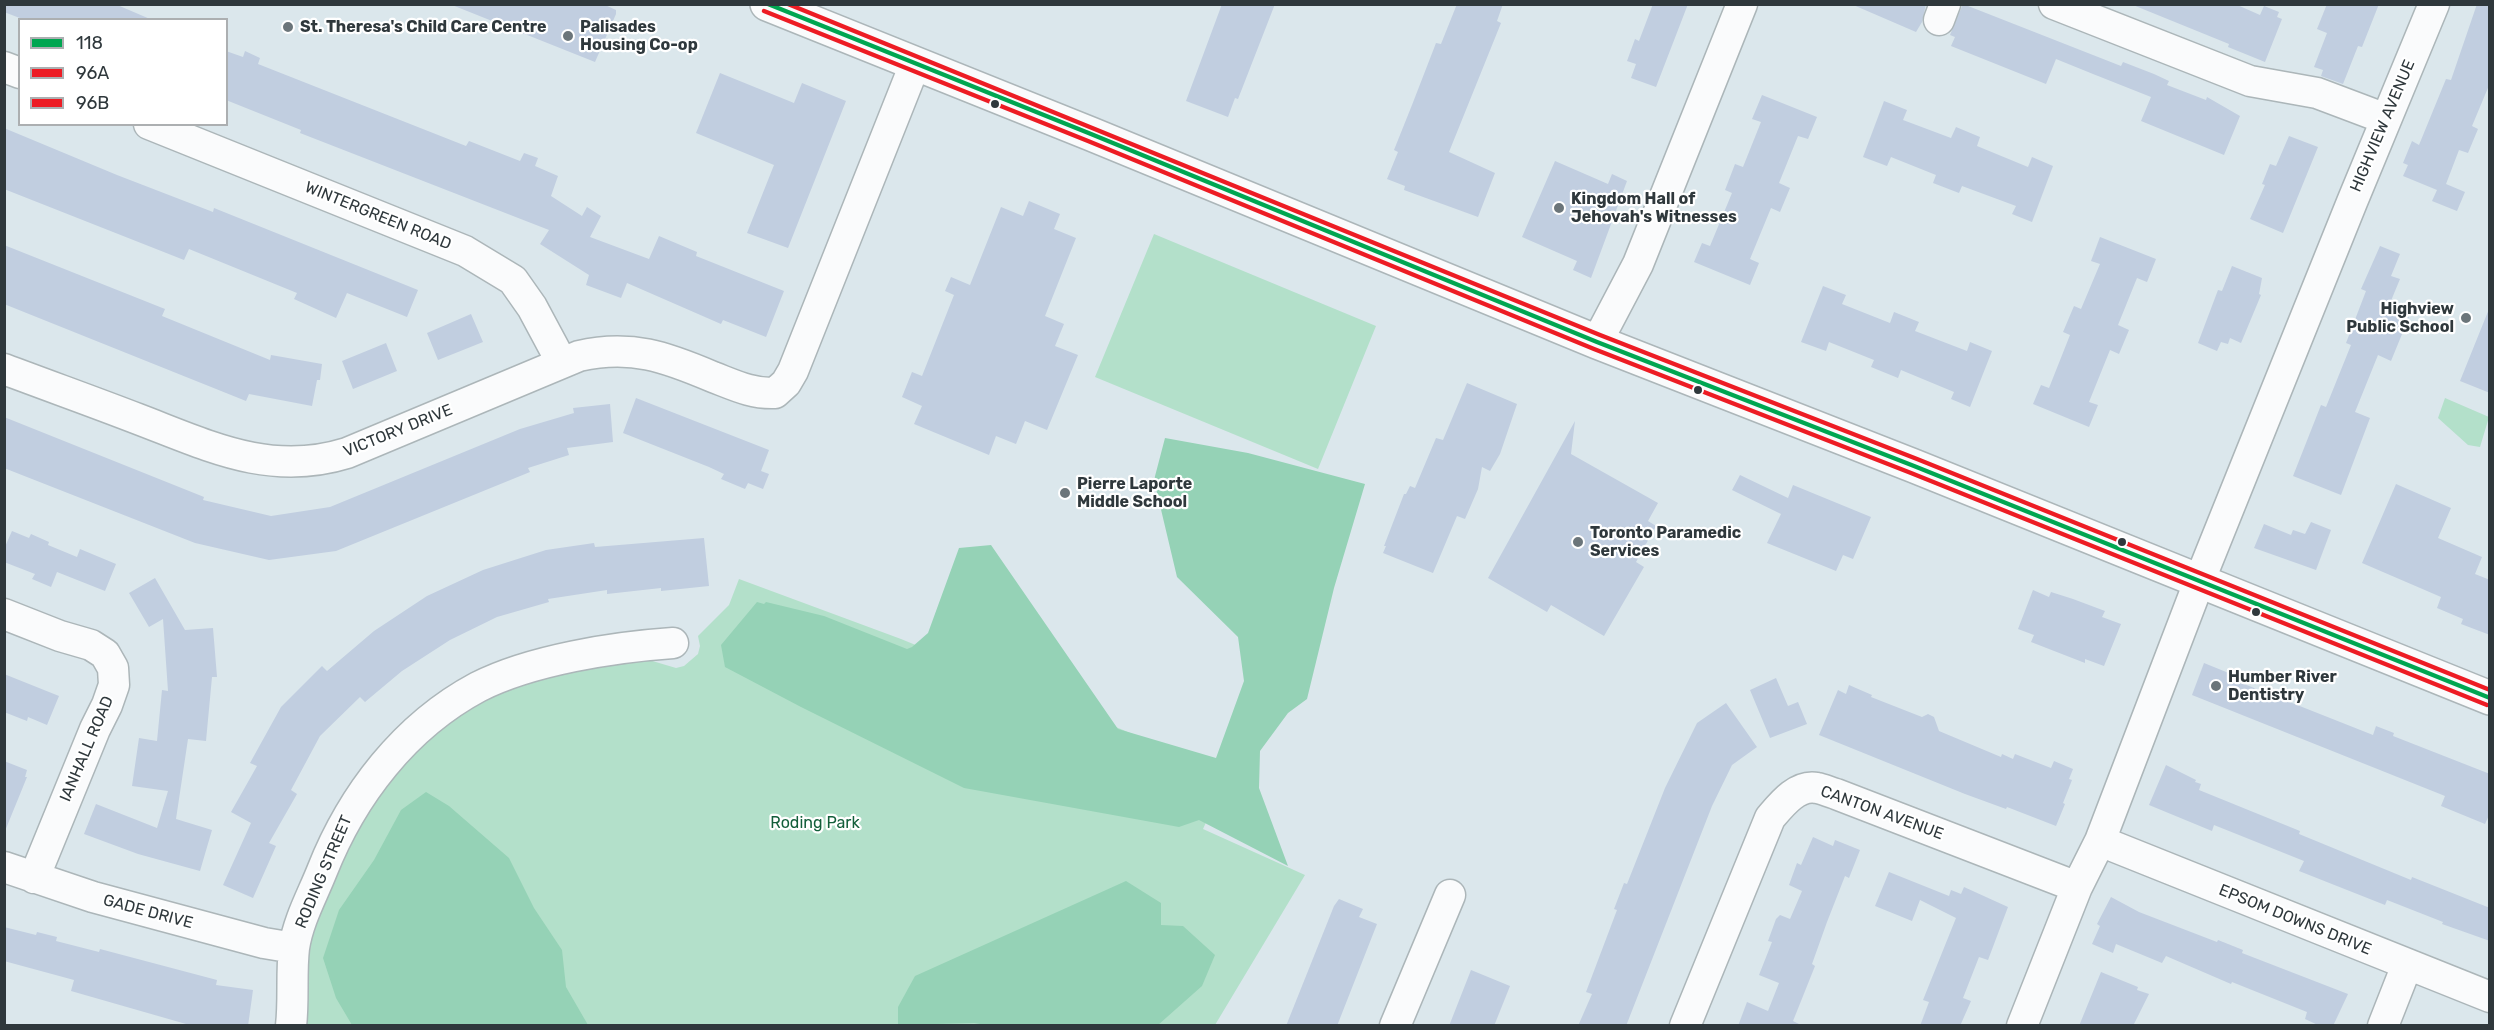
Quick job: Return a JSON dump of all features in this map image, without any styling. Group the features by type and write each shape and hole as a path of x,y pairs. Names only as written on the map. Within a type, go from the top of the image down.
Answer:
{"main road":[{"path":"767,4 1597,342 1914,466 2490,698"}],"street":[{"path":"1597,342 1638,264 1742,4"},
{"path":"2054,4 2250,81 2317,93 2386,118"},
{"name":"HIGHVIEW AVENUE","path":"2022,1026 2078,887 2100,841 2199,582 2434,4"},
{"name":"VICTORY DRIVE","path":"4,369 222,451 259,460 295,463 321,461 347,453 579,356 601,351 636,351 686,366 749,391 775,393 786,383 851,229 915,64"},
{"name":"WINTERGREEN ROAD","path":"154,126 465,251 513,280 532,307 562,363"},
{"name":"IANHALL ROAD","path":"4,614 60,636 91,645 105,654 113,668 114,685 107,705 94,729 34,878"},
{"name":"RODING STREET","path":"291,1026 294,948 300,923 327,859 354,804 381,768 421,727 442,710 479,687 519,670 640,645 673,643"},
{"name":"CANTON AVENUE","path":"1685,1026 1770,818 1785,800 1800,791 1814,787 1836,794 2078,887"},
{"name":"EPSOM DOWNS DRIVE","path":"2100,841 2407,966 2490,997"},
{"name":"GADE DRIVE","path":"4,867 105,900 264,943 294,948"},
{"path":"1395,1026 1450,896"},
{"path":"2383,1026 2407,966"}],"green space":[{"path":"1154,234 1376,326 1318,469 1095,377"},
{"path":"2445,398 2489,417 2480,447 2468,445 2438,418"},
{"path":"1165,438 1248,453 1365,484 1334,588 1307,699 1288,713 1260,751 1259,788 1288,866 1199,820 1179,827 964,788 725,667 721,645 757,602 764,604 766,602 824,616 907,649 912,647 928,633 959,548 991,545 1118,729 1216,758 1244,681 1238,637 1177,577 1154,480"},
{"name":"Roding Park","path":"739,579 901,639 1228,773 1203,829 1305,875 1215,1025 303,1026 307,946 314,923 357,823 409,755 445,724 505,689 587,666 649,660 676,668 684,666 698,654 700,646 698,636 729,605"},
{"path":"426,792 449,806 509,858 534,908 562,950 566,987 588,1025 352,1025 336,998 323,958 339,910 374,860 401,810"},
{"path":"1126,881 1161,903 1161,925 1183,926 1215,955 1202,986 1158,1025 993,1026 974,1023 898,1025 898,1007 915,976"}],"building":[{"path":"4,4 115,4 148,18 20,18 4,12"},
{"name":"Palisades Housing Co-op","path":"603,4 616,10 616,14 595,62 452,5"},
{"path":"1222,4 1275,4 1238,99 1235,98 1228,117 1186,101"},
{"path":"1457,4 1503,4 1497,21 1501,23 1449,152 1495,173 1478,217 1404,190 1405,186 1387,179 1398,152 1394,150 1436,43 1441,44"},
{"path":"1653,4 1688,4 1656,87 1631,78 1636,64 1627,61 1635,39 1639,41"},
{"path":"1851,4 1926,4 1922,22 1916,32"},
{"path":"1963,4 2121,66 2123,62 2154,74 2169,81 2167,85 2206,100 2207,97 2240,116 2224,155 2141,121 2151,97 2056,59 2046,84 1951,46 1955,37 1950,35"},
{"path":"2235,4 2260,15 2264,6 2279,12 2277,17 2282,19 2265,62 2228,47 2229,44 2133,5"},
{"path":"2327,4 2379,4 2362,47 2358,46 2343,84 2321,76 2323,70 2314,67 2327,33 2317,29"},
{"path":"2477,4 2490,4 2490,83 2472,126 2478,129 2468,153 2459,150 2446,184 2465,192 2457,211 2432,201 2437,190 2403,176 2408,165 2403,163 2412,141 2419,145 2446,79 2451,80"},
{"path":"245,51 260,58 258,64 466,146 469,141 520,161 524,153 538,158 535,166 558,176 551,196 582,216 587,207 601,216 590,237 649,259 659,236 697,252 696,256 784,291 766,337 723,320 721,324 627,283 621,298 586,285 589,275 540,244 549,230 300,133 301,130 228,101 228,52 243,57"},
{"path":"720,73 794,103 802,83 846,101 788,248 747,233 774,165 696,133"},
{"path":"1762,95 1817,117 1808,139 1798,136 1779,183 1790,188 1780,212 1771,208 1750,259 1759,263 1750,285 1694,262 1702,243 1710,246 1732,193 1725,190 1735,164 1743,167 1761,122 1752,119"},
{"path":"1884,101 1907,110 1903,120 1951,138 1956,127 1980,137 1977,146 2028,167 2032,157 2053,166 2032,222 2012,214 2016,206 1962,186 1959,193 1933,183 1936,175 1891,157 1887,166 1863,157"},
{"path":"4,128 117,175 213,212 214,208 418,290 407,317 347,293 336,318 294,299 297,293 189,249 184,260 4,189"},
{"path":"2289,136 2318,147 2283,233 2250,219 2265,185 2262,184 2270,164 2276,166"},
{"path":"1555,161 1608,184 1612,174 1627,181 1591,278 1573,270 1577,261 1522,237"},
{"path":"1029,201 1060,214 1054,229 1076,238 1045,316 1064,324 1055,346 1078,355 1047,430 1025,421 1016,444 996,436 989,455 914,424 922,406 902,397 912,372 922,376 954,295 945,291 951,277 970,285 1001,207 1023,216"},
{"path":"2100,237 2156,259 2147,282 2137,278 2118,325 2129,330 2119,354 2110,350 2089,402 2098,405 2089,427 2033,404 2041,385 2049,388 2070,335 2063,332 2074,306 2081,309 2100,264 2091,261"},
{"path":"4,245 165,309 162,316 270,360 271,355 322,364 312,406 249,394 246,401 4,304"},
{"path":"2380,246 2400,254 2391,276 2400,279 2388,308 2409,317 2391,361 2378,355 2355,412 2370,418 2341,495 2293,476 2321,405 2326,407 2351,345 2346,343 2366,291 2361,289"},
{"path":"2232,266 2262,278 2259,294 2261,295 2241,343 2230,338 2228,344 2221,342 2217,351 2198,343 2218,290 2222,291"},
{"path":"1823,286 1846,295 1842,304 1890,323 1894,312 1919,322 1915,331 1967,351 1970,342 1992,351 1970,407 1951,399 1954,392 1901,370 1898,378 1871,367 1874,360 1829,342 1826,351 1801,342"},
{"path":"2490,310 2490,393 2460,381"},
{"path":"471,314 483,342 438,360 427,333"},
{"path":"386,343 397,371 353,389 342,361"},
{"path":"1467,383 1517,404 1500,454 1490,471 1482,467 1478,489 1465,519 1457,516 1433,573 1383,553 1386,546 1384,546 1404,494 1410,486 1415,488 1436,438 1443,440"},
{"path":"636,398 769,450 761,471 769,474 763,489 748,483 745,489 721,479 724,474 709,467 623,433"},
{"path":"610,404 613,442 567,448 569,455 528,468 530,472 336,551 269,560 195,543 4,468 4,417 204,497 203,500 271,516 330,507 520,429 574,413 573,408"},
{"name":"Toronto Paramedic Services","path":"1575,421 1571,454 1658,503 1648,521 1656,526 1636,562 1644,567 1604,636 1551,605 1547,612 1488,578"},
{"path":"1740,475 1788,498 1793,485 1871,517 1853,559 1843,555 1836,571 1767,543 1781,514 1732,490"},
{"path":"2396,484 2451,508 2438,538 2482,557 2475,574 2490,580 2490,635 2461,624 2463,619 2437,608 2441,597 2362,563"},
{"path":"2311,522 2331,530 2316,570 2254,548 2264,524 2291,535 2293,530 2305,534"},
{"path":"12,531 29,538 31,534 49,542 48,545 77,557 80,549 116,564 105,591 57,572 51,587 32,579 35,574 4,562 4,549"},
{"path":"704,538 709,586 607,594 607,590 548,599 549,602 497,617 450,640 402,671 365,702 360,697 320,736 291,790 297,794 269,843 276,846 253,898 223,885 251,823 231,812 257,766 250,763 281,707 322,666 327,671 374,631 427,596 483,570 546,550 594,543 595,547"},
{"path":"155,578 185,630 213,628 217,677 212,677 206,741 188,739 176,819 212,830 200,871 138,854 84,834 96,804 157,828 168,791 132,786 139,738 157,741 162,690 168,691 163,619 149,627 129,593"},
{"path":"2033,590 2049,597 2051,592 2105,611 2102,617 2121,624 2104,666 2085,659 2085,663 2031,642 2034,635 2018,629"},
{"path":"2204,663 2241,678 2239,682 2373,735 2376,726 2394,733 2393,736 2490,774 2490,813 2485,824 2441,806 2445,796 2192,695"},
{"path":"4,674 59,696 47,725 28,717 27,721 4,712"},
{"path":"1776,678 1788,706 1798,702 1807,724 1770,738 1750,690"},
{"path":"1849,685 1872,695 1871,697 1922,717 1928,714 1934,717 1939,731 2001,757 2002,754 2013,759 2015,754 2051,768 2054,761 2073,769 2069,779 2072,780 2063,803 2065,804 2056,826 1965,794 1819,735 1838,690 1846,694"},
{"path":"1726,703 1757,747 1732,765 1712,806 1626,1026 1578,1026 1592,994 1586,992 1617,910 1614,909 1624,883 1627,884 1665,788 1697,723"},
{"path":"4,761 27,770 25,777 27,777 5,831"},
{"path":"2166,765 2196,780 2195,782 2201,784 2199,790 2411,880 2412,877 2490,908 2490,941 2442,924 2443,922 2387,900 2385,905 2299,871 2304,861 2214,825 2212,831 2149,805"},
{"path":"1813,837 1833,846 1835,840 1860,850 1849,878 1845,876 1812,964 1815,966 1793,1021 1803,1026 1738,1026 1747,1002 1768,1011 1779,983 1759,975 1772,942 1768,941 1776,919 1780,915 1790,919 1802,891 1789,885 1797,863 1801,865"},
{"path":"1889,872 1949,896 1951,890 1961,894 1964,887 2008,907 1988,960 1979,957 1963,998 1971,1001 1960,1026 1920,1026 1929,1002 1923,1000 1956,918 1920,900 1912,921 1875,906"},
{"path":"2111,897 2139,912 2217,942 2218,940 2243,950 2242,953 2348,994 2333,1026 2320,1026 2305,1019 2307,1012 2232,982 2231,984 2166,956 2162,963 2116,944 2113,953 2092,944 2100,926 2097,924"},
{"path":"1339,899 1363,909 1359,917 1377,924 1337,1026 1286,1026 1334,906"},
{"path":"4,927 36,935 37,932 57,937 56,941 99,952 100,949 217,980 216,985 253,990 248,1026 193,1026 71,991 74,980 4,961"},
{"path":"1471,970 1510,986 1494,1026 1449,1026"},
{"path":"2101,972 2149,994 2133,1026 2079,1026"}],"transit line":[{"name":"118","path":"768,4 1597,342 1914,466 2490,698"},
{"name":"96B","path":"788,4 1600,335 1917,459 2490,690"},
{"name":"96A","path":"764,11 1594,349 1911,473 2487,705"}],"place":[{"name":"St. Theresa's Child Care Centre","path":"288,27"},
{"name":"Palisades Housing Co-op","path":"568,36"},
{"name":"Kingdom Hall of Jehovah's Witnesses","path":"1559,208"},
{"name":"Highview Public School","path":"2466,318"},
{"name":"Pierre Laporte Middle School","path":"1065,493"},
{"name":"Toronto Paramedic Services","path":"1578,542"},
{"name":"Humber River Dentistry","path":"2216,686"}]}
